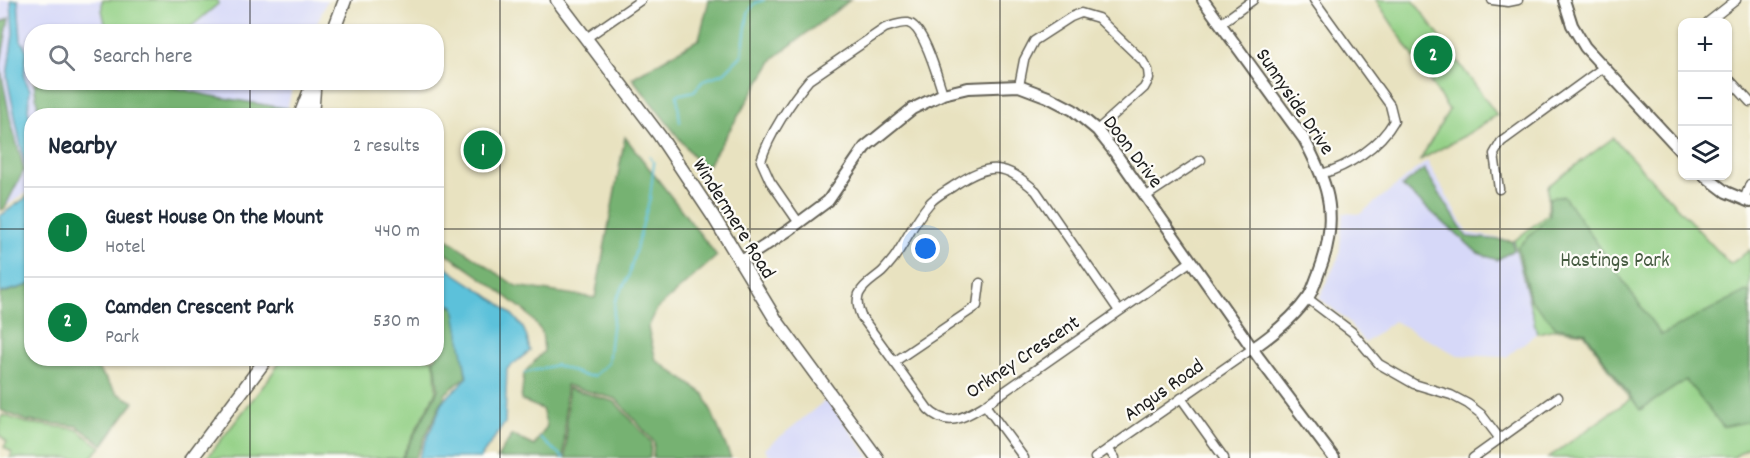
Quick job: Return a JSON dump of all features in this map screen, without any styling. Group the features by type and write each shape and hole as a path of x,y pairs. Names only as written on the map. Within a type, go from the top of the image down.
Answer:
{"main road":[{"path":"336,24 345,0"},
{"name":"Windermere Road","path":"557,0 665,144 713,216 776,320 877,458"},
{"path":"303,108 311,90"},
{"path":"312,108 314,90"},
{"path":"192,458 261,366"}],"street":[{"path":"585,39 641,0"},
{"name":"Sunnyside Drive","path":"1203,0 1304,139 1327,192 1330,218 1329,244 1321,269 1307,298 1292,317 1274,334 1252,349"},
{"path":"1220,24 1253,0"},
{"path":"1314,0 1390,105 1394,121 1382,138 1349,164 1321,174"},
{"path":"1492,0 1508,2 1518,0"},
{"path":"1564,0 1572,25 1585,47 1678,147"},
{"path":"1713,18 1736,0"},
{"path":"1019,86 1024,60 1034,41 1071,17 1081,14 1098,18 1142,60 1148,70 1149,79 1144,88 1097,130"},
{"path":"799,223 770,181 761,161 765,147 809,80 885,28 907,23 915,25 922,37 943,94"},
{"path":"1499,189 1494,154 1501,142 1604,67"},
{"path":"1732,82 1750,102"},
{"name":"Doon Drive","path":"740,262 828,201 865,147 912,109 943,94 968,88 1019,86 1073,110 1097,130 1252,349 1334,458"},
{"path":"1145,197 1201,160"},
{"name":"Orkney Crescent","path":"1119,311 1036,191 1025,181 1000,169 987,169 974,173 929,203 895,257 882,273 872,279 862,290 858,297 857,308 935,416 946,420 956,419 985,405 1190,262"},
{"path":"1710,180 1726,192 1747,201 1750,184"},
{"path":"894,362 977,306 981,283"},
{"path":"1307,298 1352,332 1379,364 1414,384 1451,395 1468,404 1481,414 1500,439"},
{"name":"Angus Road","path":"1095,458 1252,349"},
{"path":"1473,458 1558,397"},
{"path":"1181,398 1224,458"},
{"path":"985,405 1024,458"},
{"path":"1108,449 1115,458"}],"shaded area":[{"path":"0,0 327,0 317,24 24,24 24,90 291,90 288,108 24,108 24,195 0,210"},
{"path":"1427,161 1468,233 1514,241 1537,333 1506,357 1457,355 1394,321 1365,343 1346,319 1319,298 1339,256 1343,213 1360,214"},
{"path":"827,399 870,458 770,458 765,449"}],"green space":[{"path":"102,0 218,0 218,4 194,24 105,24"},
{"path":"709,0 850,0 774,58 708,165 700,165 632,78 699,39"},
{"path":"1376,0 1413,0 1497,115 1420,160 1449,110"},
{"path":"9,18 0,66 0,23"},
{"path":"0,66 10,118 24,170 4,209 0,210"},
{"path":"35,90 185,90 283,108 38,108"},
{"path":"625,137 717,256 657,309 648,328 656,360 704,394 731,458 653,458 654,442 616,399 566,385 564,458 497,458 512,435 534,446 547,426 542,409 521,400 524,373 544,351 542,332 526,312 444,252 444,237 516,286 595,298"},
{"name":"Hastings Park","path":"1613,138 1730,264 1750,250 1750,447 1734,457 1548,458 1630,399 1584,333 1555,329 1537,333 1514,241 1548,214 1548,186"},
{"path":"1424,169 1467,237 1512,241 1514,250 1497,260 1478,253 1402,186"},
{"path":"1564,196 1661,335 1746,291 1750,293 1750,421 1723,427 1686,380 1640,410 1585,332 1556,327 1530,299 1518,247 1550,216 1549,198"},
{"path":"24,287 24,366 96,366 117,393 134,402 103,445 77,426 27,421 0,410 0,294"},
{"path":"444,305 457,308 466,377 446,393 415,458 402,458 438,390 435,366 444,366"},
{"path":"277,366 434,366 436,391 401,458 207,458"},
{"path":"568,388 615,402 651,442 650,458 566,458"},
{"path":"3,415 26,423 76,429 101,447 90,458 10,458 12,453 4,447 7,442 0,435 0,419"}],"water":[{"path":"11,0 18,0 21,40 24,46 24,90 30,90 28,108 24,108 24,159 7,77 13,33"},
{"path":"24,199 24,287 0,293 0,216"},
{"path":"444,266 505,308 524,330 530,351 507,369 505,423 480,458 418,458 444,400 467,378 454,306 444,302"}],"waterway":[{"path":"680,122 677,95 694,91 704,80 724,73 742,55 748,13 755,3 764,0"},
{"path":"524,373 556,365 585,376 594,376 608,363 615,301 628,278 650,198 654,163 650,157"},
{"path":"540,438 564,458"}],"place":[{"name":"Camden Crescent Park","path":"1433,55"},
{"name":"Guest House On the Mount","path":"483,150"}]}
